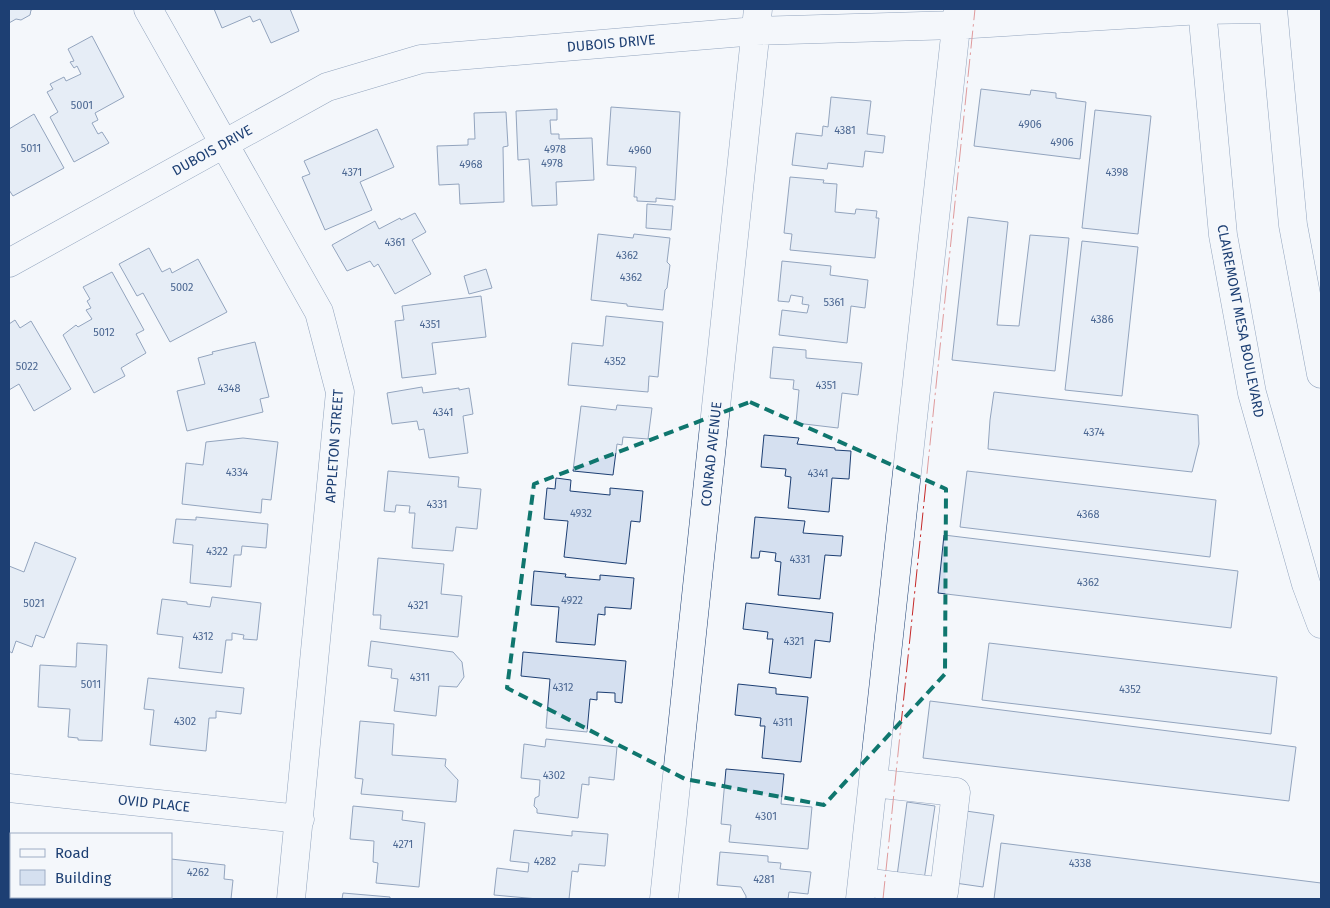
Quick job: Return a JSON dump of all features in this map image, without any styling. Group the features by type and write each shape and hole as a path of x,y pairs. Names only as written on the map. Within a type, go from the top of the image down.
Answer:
{"street":[{"name":"APPLETON STREET","path":"148,9 319,312 340,392 291,899"},
{"name":"DUBOIS DRIVE","path":"9,263 327,87 421,60 757,20 1262,9"},
{"path":"1273,9 1293,225 1321,374"},
{"name":"CLAIREMONT MESA BOULEVARD","path":"1202,10 1222,235 1252,393 1306,584 1321,624"},
{"path":"873,783 956,792 944,892 861,891 957,17"},
{"name":"CONRAD AVENUE","path":"664,899 757,20"},
{"name":"OVID PLACE","path":"9,788 300,818"}],"highlighted area":[{"path":"750,402 946,489 945,674 824,805 685,779 507,688 534,484"}],"building":[{"path":"9,9 34,9 31,10 30,15 9,23"},
{"path":"214,9 290,9 299,31 271,43 260,19 253,22 250,16 222,28"},
{"path":"92,36 124,97 95,113 98,120 92,123 98,134 102,132 109,143 74,162 50,117 58,112 47,92 53,89 50,84 64,77 66,81 81,74 77,66 74,68 70,62 74,61 68,49"},
{"path":"981,89 1030,95 1031,90 1056,93 1056,98 1086,102 1080,159 974,146"},
{"path":"831,97 871,101 867,134 885,136 883,153 865,151 863,167 828,163 827,169 792,165 796,133 822,136 823,126 828,127"},
{"path":"611,107 680,112 675,200 656,198 656,202 637,201 637,197 634,197 636,167 607,165"},
{"path":"557,109 557,120 550,120 551,134 559,134 559,139 592,138 594,180 556,182 557,205 532,206 529,159 518,160 516,111"},
{"path":"1095,110 1151,116 1138,234 1082,228"},
{"path":"506,112 508,146 503,147 504,202 460,204 459,184 439,185 437,146 468,145 468,139 475,139 474,113"},
{"path":"34,114 64,168 13,196 9,190 9,129"},
{"path":"377,129 394,167 360,182 372,210 325,230 302,177 310,174 304,161"},
{"path":"790,177 824,180 823,183 837,184 835,212 855,214 856,209 877,211 876,218 879,218 875,258 790,250 792,234 784,233"},
{"path":"647,204 673,206 671,230 646,228"},
{"path":"415,213 426,232 412,240 431,274 395,294 378,264 374,267 370,261 347,271 332,245 375,221 379,229 400,218 401,220"},
{"path":"968,217 1008,222 997,325 1019,326 1030,235 1069,238 1055,371 952,360"},
{"path":"598,234 633,238 634,234 670,238 667,262 670,265 663,310 591,300"},
{"path":"1082,241 1138,247 1122,396 1065,390"},
{"path":"149,248 162,272 170,268 172,273 198,259 227,312 170,342 143,293 137,296 119,264"},
{"path":"782,261 831,266 830,275 868,280 865,308 851,306 847,343 779,335 782,310 807,313 809,305 802,304 803,297 791,295 789,302 778,301"},
{"path":"486,269 492,288 469,294 464,276"},
{"path":"112,272 144,330 136,334 146,353 121,368 125,376 94,393 63,335 76,325 78,327 92,319 86,310 91,308 87,301 90,299 83,287"},
{"path":"481,296 486,337 432,343 436,374 402,378 395,321 404,320 402,306"},
{"path":"606,316 663,322 658,377 649,376 648,392 568,385 572,343 603,346"},
{"path":"15,320 20,328 31,321 71,389 34,411 19,384 9,390 9,324"},
{"path":"255,342 269,397 260,399 263,412 187,431 177,391 205,384 198,358 213,354 212,352"},
{"path":"773,347 806,350 806,358 862,363 858,395 842,393 838,428 796,423 799,390 793,389 794,380 770,378"},
{"path":"422,387 423,393 469,388 473,414 463,416 468,453 429,458 424,429 419,430 417,421 392,424 387,393"},
{"path":"994,392 1198,415 1199,444 1192,472 988,449"},
{"path":"617,405 652,408 648,439 623,437 622,445 617,444 613,475 573,471 581,406 616,410"},
{"path":"764,435 799,438 797,444 851,451 849,479 832,478 829,512 788,508 791,477 785,476 786,469 761,467"},
{"path":"243,438 278,442 271,500 262,499 261,513 182,504 186,463 203,465 206,442"},
{"path":"388,471 459,477 458,487 481,489 477,529 456,527 453,551 412,548 415,513 409,513 410,506 396,505 395,512 384,511"},
{"path":"967,471 1216,500 1210,557 960,527"},
{"path":"556,478 571,480 570,491 610,495 610,488 643,491 640,522 631,521 626,564 564,557 568,521 544,519 547,488 555,489"},
{"path":"196,517 268,524 266,548 242,546 241,555 234,555 231,587 190,583 193,545 173,543 176,519 196,520"},
{"path":"755,517 805,521 803,533 843,536 841,556 825,555 820,599 778,595 781,562 775,561 776,553 760,551 759,558 751,558"},
{"path":"944,535 1238,571 1231,628 938,593"},
{"path":"35,542 76,558 44,638 36,635 32,647 16,641 12,653 9,651 9,566 24,572"},
{"path":"378,558 444,564 441,594 462,596 458,637 380,629 381,615 373,615"},
{"path":"534,571 566,574 565,577 600,580 600,575 634,578 631,609 605,607 605,615 598,614 595,645 556,642 559,607 531,605"},
{"path":"212,597 261,603 257,640 243,639 244,635 232,633 232,640 226,640 222,673 179,668 183,637 157,634 162,599 210,607"},
{"path":"746,603 833,613 830,642 815,640 811,678 769,673 773,639 767,639 768,632 743,629"},
{"path":"371,641 453,652 462,662 464,677 457,687 439,686 436,716 394,711 398,679 391,678 392,669 368,666"},
{"path":"77,643 107,645 102,741 78,740 78,738 68,737 70,709 38,707 40,665 76,667"},
{"path":"989,643 1277,677 1271,734 982,700"},
{"path":"523,652 626,661 622,703 615,702 615,693 597,692 597,700 590,699 587,732 546,728 550,679 521,676"},
{"path":"148,678 244,688 241,714 216,711 216,718 209,718 206,751 150,745 154,710 144,709"},
{"path":"738,684 776,688 776,694 808,697 801,762 762,758 765,726 760,726 761,718 735,715"},
{"path":"930,701 1296,747 1289,801 923,758"},
{"path":"360,721 394,724 392,755 446,759 445,766 458,780 456,802 361,794 363,779 355,778"},
{"path":"546,739 617,747 614,780 589,777 589,785 582,784 578,818 537,813 537,809 534,806 535,798 539,796 540,780 521,778 524,744 545,747"},
{"path":"726,769 784,774 781,804 812,807 808,849 729,842 731,825 721,824"},
{"path":"907,802 935,806 924,880 897,876"},
{"path":"353,806 403,811 402,820 425,823 419,887 376,883 378,863 373,862 374,841 350,839"},
{"path":"966,811 994,815 983,887 955,883"},
{"path":"514,830 572,836 572,831 608,834 605,866 579,864 578,872 572,871 569,899 538,899 494,895 497,868 528,872 529,863 510,861"},
{"path":"1001,843 1321,883 1321,899 994,899"},
{"path":"720,852 768,856 768,862 781,863 780,869 811,872 808,894 789,892 788,899 746,899 741,887 717,885"},
{"path":"172,859 225,865 224,879 233,880 231,899 143,899 172,898"},
{"path":"343,893 390,897 390,899 342,899"},
{"path":"20,898 86,898 85,899"}],"power":[{"path":"883,899 975,9"}]}
